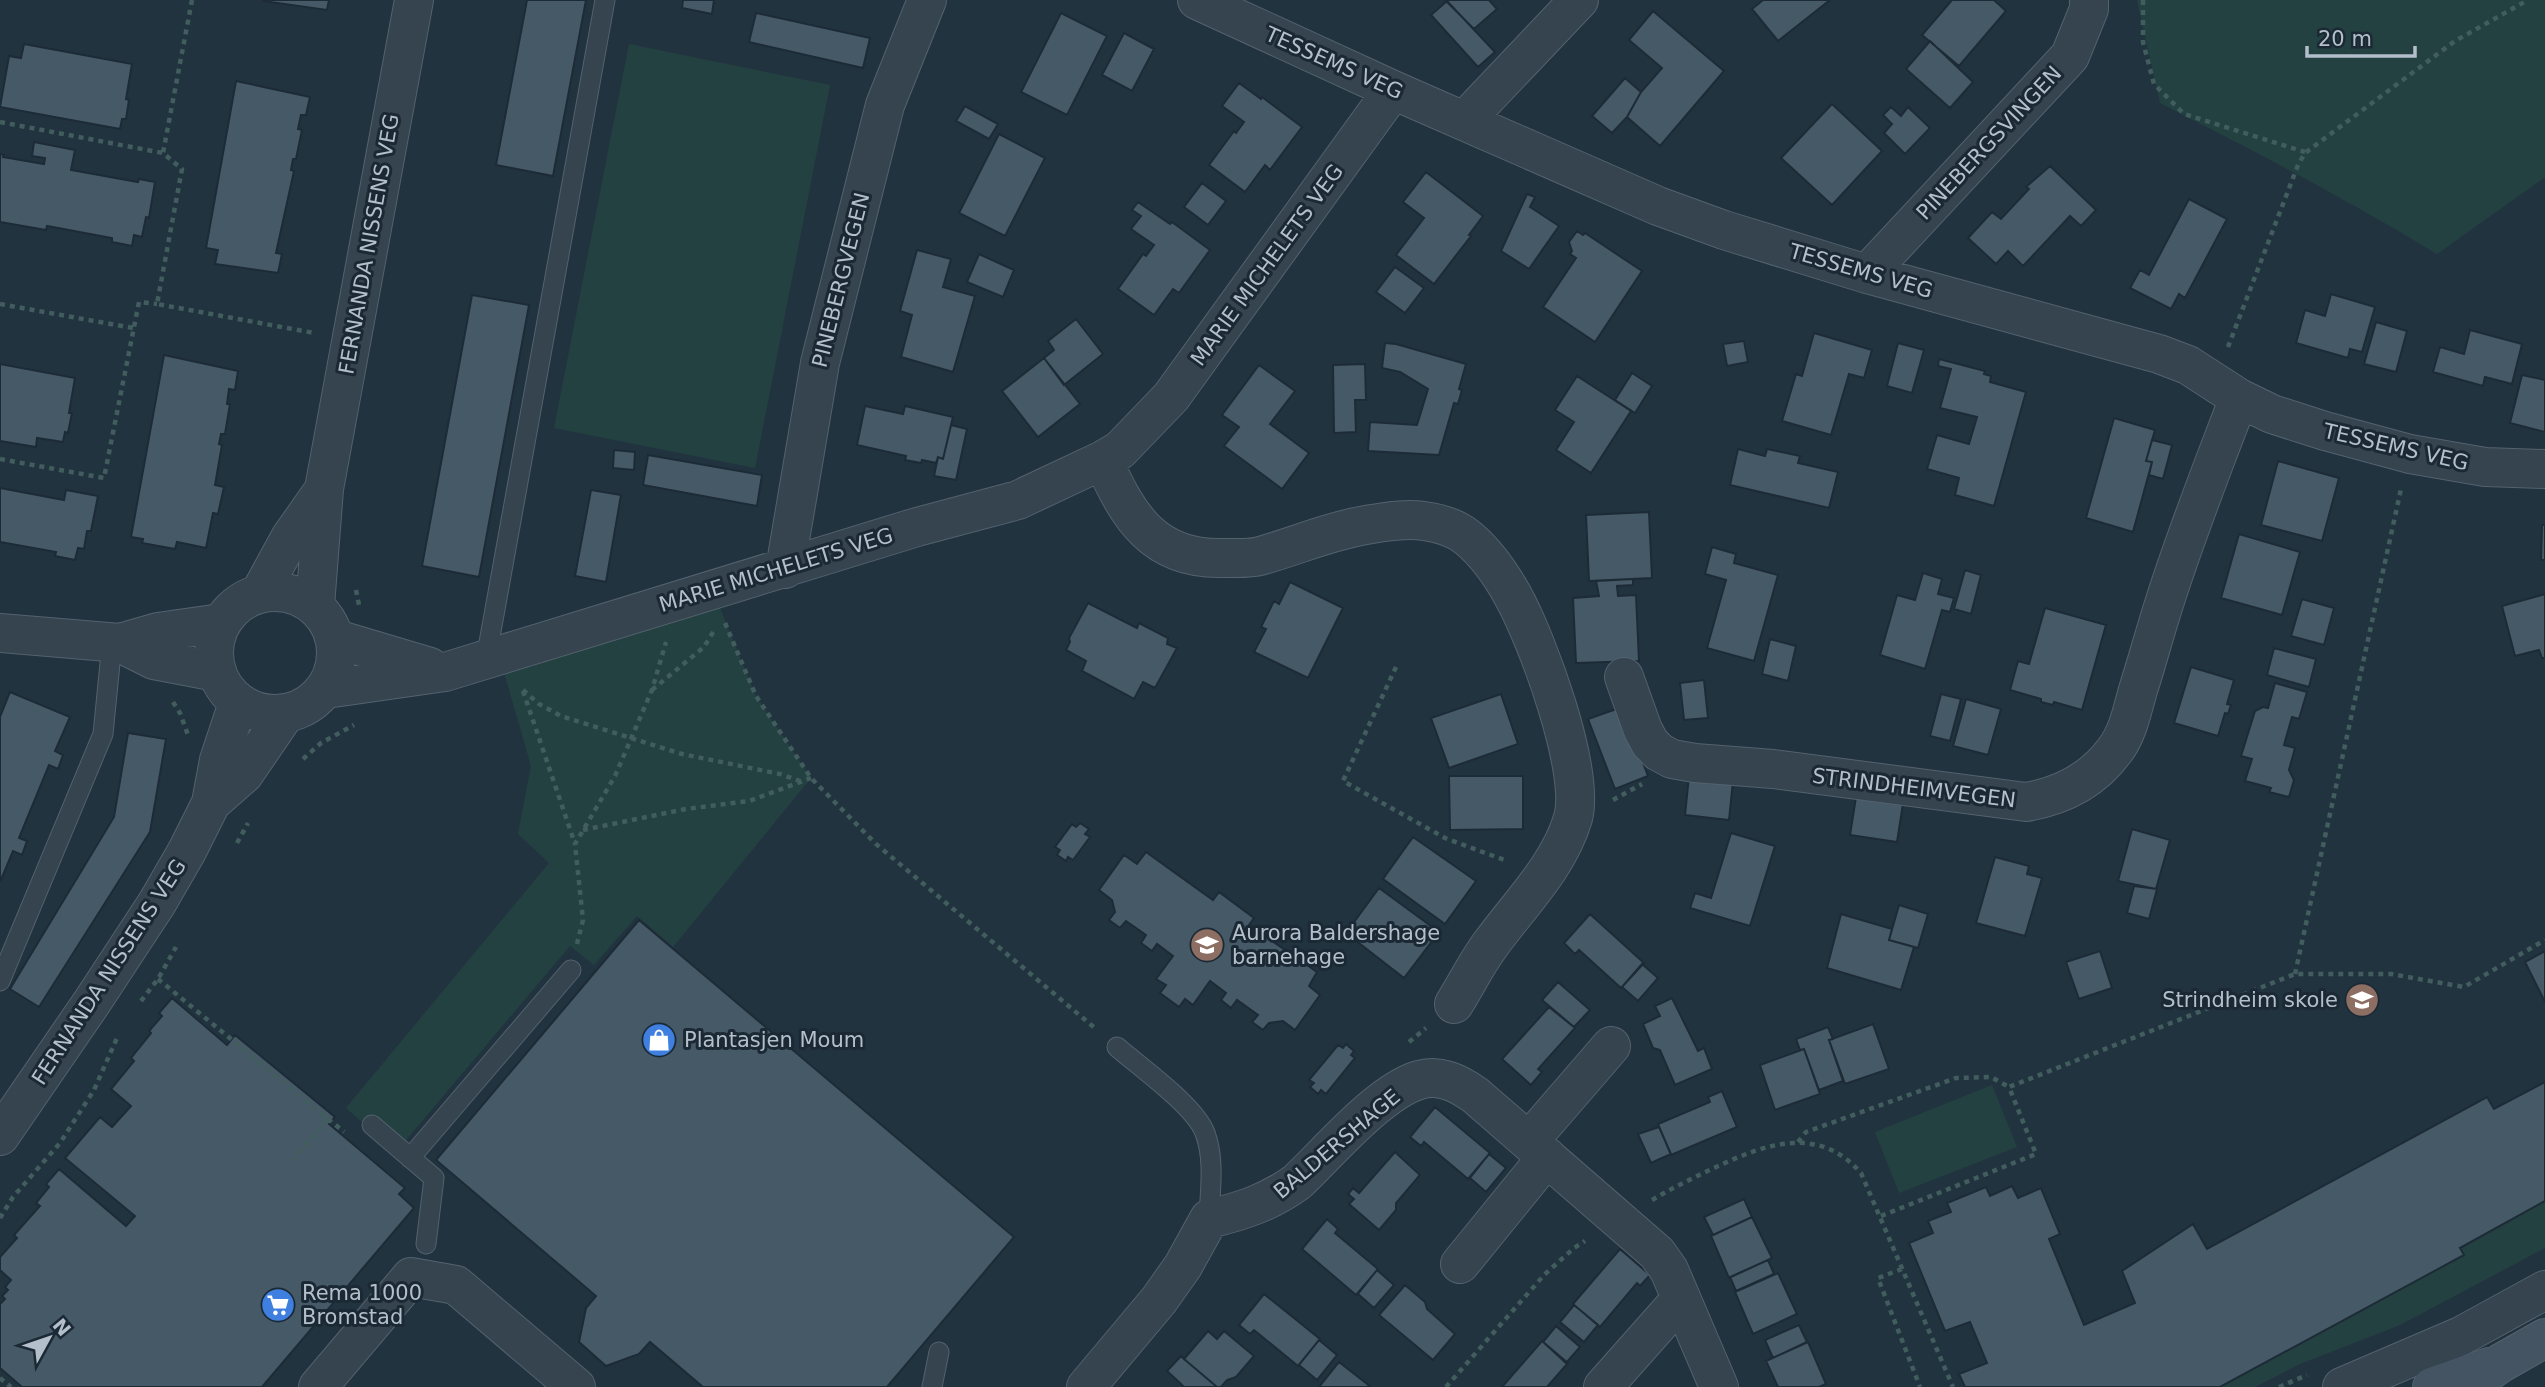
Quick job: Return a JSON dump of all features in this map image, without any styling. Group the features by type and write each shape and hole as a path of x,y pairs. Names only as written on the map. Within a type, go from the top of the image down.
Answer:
{"main road":[{"path":"2467,1387 2501,1363 2545,1338"},
{"path":"2432,1387 2501,1363"}],"street":[{"name":"FERNANDA NISSENS VEG","path":"315,606 324,489 414,0"},
{"name":"PINEBERGVEGEN","path":"785,569 820,363 885,105 927,0"},
{"name":"TESSEMS VEG","path":"1197,0 1393,90 1658,206 1724,230 1867,274 2159,354 2188,365 2239,398 2272,414 2410,454 2485,467 2545,469"},
{"path":"1465,120 1579,0"},
{"name":"PINEBERGSVINGEN","path":"1867,274 2070,56 2089,9 2089,0"},
{"name":"MARIE MICHELETS VEG","path":"326,689 445,672 716,600 785,569 917,527 1018,500 1103,460 1120,450 1171,397 1393,90"},
{"name":"STRINDHEIMVEGEN","path":"1672,759 1773,769 2026,802 2048,798 2083,782 2103,765 2117,748 2127,727 2165,601 2239,398"},
{"path":"1103,460 1119,497 1148,534 1172,551 1205,559 1257,557 1334,530 1381,522 1422,520 1446,526 1468,538 1491,563 1514,598 1538,654 1570,748 1576,794 1574,816 1566,837 1544,875 1488,948 1454,1004"},
{"name":"FERNANDA NISSENS VEG","path":"260,593 290,538 324,489"},
{"path":"279,592 298,596 315,606 328,621 336,639 334,673 326,689 315,701 301,710 285,714 268,715 238,703 225,689 217,672 214,656 215,639 232,610 245,599 260,593 279,592"},
{"path":"0,634 116,643 158,632 222,623"},
{"path":"336,639 445,672"},
{"path":"116,643 154,660 217,672"},
{"path":"1624,677 1650,743 1672,759"},
{"name":"FERNANDA NISSENS VEG","path":"1,1133 157,903 187,852 211,803 219,760 238,703"},
{"name":"FERNANDA NISSENS VEG","path":"211,803 244,774 285,714"},
{"path":"1460,1264 1611,1046"},
{"name":"BALDERSHAGE","path":"1209,1219 1265,1202 1283,1193 1386,1098 1419,1080 1434,1079 1459,1084 1657,1253 1669,1270 1719,1387"},
{"path":"1086,1387 1159,1300 1183,1266 1209,1219"},
{"path":"318,1387 411,1277 456,1285 576,1387"},
{"path":"2342,1387 2461,1336 2545,1290"},
{"path":"1603,1387 1681,1299"}],"lane":[{"path":"486,659 605,0"},
{"path":"0,981 103,734 116,643"},
{"path":"411,1158 571,970"},
{"path":"1117,1047 1190,1110 1205,1132 1211,1159 1209,1219"},
{"path":"372,1125 434,1178 426,1244"},
{"path":"932,1387 939,1352"}],"path":[{"path":"163,153 192,0"},
{"path":"2143,0 2143,42 2154,84 2184,114 2305,152"},
{"path":"2226,351 2305,152 2455,41 2528,0"},
{"path":"0,122 163,153 182,169 156,304"},
{"path":"0,459 104,478 139,302 324,335"},
{"path":"0,304 134,328"},
{"path":"2295,974 2410,454"},
{"path":"355,580 359,605 367,613"},
{"path":"652,690 704,647 715,631 716,600"},
{"path":"716,600 755,696 811,778 876,844 1117,1047"},
{"path":"575,844 615,776 652,690 666,641"},
{"path":"1395,667 1343,781 1445,838 1544,875"},
{"path":"520,682 575,844 583,920 571,970"},
{"path":"523,690 539,704 561,716 682,754 800,780"},
{"path":"167,694 180,713 191,746"},
{"path":"294,766 321,743 363,719"},
{"path":"1574,816 1593,814 1648,781 1672,759"},
{"path":"583,830 686,809 750,801 811,778"},
{"path":"233,849 253,814"},
{"path":"2009,1087 2295,974 2391,974 2464,987 2545,940"},
{"path":"136,1007 158,979 178,944"},
{"path":"158,979 336,1126"},
{"path":"0,1218 13,1197 60,1143 87,1100 122,1028"},
{"path":"1797,1143 1806,1132 1955,1078 1991,1077 2009,1087 2036,1153 1881,1216"},
{"path":"292,1161 328,1119"},
{"path":"1446,1387 1544,1275 1574,1248 1670,1189 1743,1155 1779,1144 1797,1143 1819,1145 1835,1151 1851,1161 1861,1173 1953,1387"},
{"path":"1902,1269 1878,1278 1920,1387"},
{"path":"0,1378 11,1387"}],"green space":[{"path":"2137,0 2545,0 2545,177 2437,254 2335,195 2160,103"},
{"path":"629,44 830,85 755,468 554,428"},
{"path":"712,589 756,696 811,778 673,947 637,916 594,965 570,946 396,1152 346,1108 549,863 518,834 531,766 499,655"},
{"path":"1992,1085 2017,1147 1899,1193 1875,1132"},
{"path":"2545,1201 2545,1248 2400,1325 2300,1364 2255,1387 2220,1387 2463,1255 2460,1248"}],"building":[{"path":"263,0 329,0 327,10 263,1"},
{"path":"527,0 586,0 553,176 496,165"},
{"path":"683,0 714,0 712,14 682,8"},
{"path":"1445,0 1489,0 1497,9 1474,29"},
{"path":"1763,0 1830,0 1778,41 1752,9"},
{"path":"1952,0 1994,0 2006,11 1959,66 1922,35"},
{"path":"1447,1 1495,52 1478,67 1431,15"},
{"path":"1653,11 1724,71 1660,146 1627,117 1641,92 1662,68 1629,40"},
{"path":"756,13 870,38 863,68 749,42"},
{"path":"1061,13 1107,36 1067,115 1021,92"},
{"path":"1124,33 1154,49 1132,91 1102,75"},
{"path":"1930,41 1973,82 1950,108 1906,69"},
{"path":"24,44 132,64 126,99 129,100 126,119 122,119 120,129 0,107 9,56 21,58"},
{"path":"1625,78 1641,92 1627,117 1612,133 1592,116"},
{"path":"236,81 310,97 306,115 301,115 298,129 302,130 296,159 293,159 291,170 294,171 276,253 282,254 278,273 215,264 218,250 206,248"},
{"path":"1239,83 1302,127 1270,170 1265,165 1245,192 1209,165 1244,122 1222,106"},
{"path":"1832,104 1882,151 1832,205 1781,158"},
{"path":"965,106 998,124 989,139 956,121"},
{"path":"1891,107 1901,116 1908,107 1930,128 1905,154 1884,133 1892,124 1883,115"},
{"path":"999,134 1045,158 1005,236 959,213"},
{"path":"34,142 75,150 71,170 138,182 139,179 155,182 149,218 146,217 142,237 134,235 132,246 112,242 112,238 47,226 46,230 0,222 0,154 4,155 3,157 44,164 45,158 32,156"},
{"path":"2050,166 2096,210 2081,226 2070,216 2023,266 2008,251 1996,264 1968,238 1992,212 2001,219 2029,189 2026,187"},
{"path":"1426,172 1483,216 1434,284 1396,255 1424,218 1403,202"},
{"path":"1202,183 1226,201 1208,225 1184,207"},
{"path":"1527,194 1535,197 1530,207 1559,226 1529,269 1501,251"},
{"path":"2189,199 2227,219 2185,298 2179,294 2171,309 2130,288 2140,270 2149,275"},
{"path":"1138,202 1170,224 1172,222 1210,250 1179,293 1173,289 1154,315 1118,289 1143,254 1146,256 1154,245 1131,229 1141,216 1132,210"},
{"path":"1577,231 1583,235 1585,233 1642,271 1595,342 1543,307 1576,258 1570,254 1572,251 1569,242"},
{"path":"917,250 951,259 943,287 975,296 953,372 901,357 912,315 900,311"},
{"path":"979,254 1014,270 1003,297 967,282"},
{"path":"1395,267 1424,288 1405,313 1376,292"},
{"path":"2331,294 2375,307 2362,352 2350,349 2348,358 2296,343 2305,310 2325,316"},
{"path":"472,295 529,305 479,577 422,566"},
{"path":"1076,319 1103,354 1064,385 1044,358 1054,350 1048,341"},
{"path":"2376,322 2407,331 2396,372 2364,364"},
{"path":"2470,330 2522,344 2512,384 2485,377 2483,386 2433,372 2440,347 2464,354"},
{"path":"1814,333 1872,350 1864,378 1849,374 1831,435 1782,421 1796,374 1802,376"},
{"path":"1744,341 1748,362 1727,366 1723,344"},
{"path":"1385,343 1466,364 1458,404 1454,403 1439,455 1368,451 1370,422 1417,425 1428,389 1400,372 1382,368"},
{"path":"1898,343 1924,350 1912,393 1887,386"},
{"path":"164,355 238,371 235,390 229,389 227,404 230,404 225,434 221,434 219,444 222,445 215,485 224,487 218,514 213,513 206,548 177,542 175,549 142,543 143,539 131,537"},
{"path":"1044,358 1080,404 1038,437 1002,391"},
{"path":"1939,359 1985,371 1984,374 1991,376 1990,382 2026,392 1994,506 1955,495 1959,478 1927,469 1937,435 1969,444 1977,417 1940,408 1951,369 1938,366"},
{"path":"0,364 75,378 69,413 72,413 68,433 65,432 63,442 37,438 36,447 0,441"},
{"path":"1365,364 1366,400 1355,400 1356,432 1334,433 1333,365"},
{"path":"1259,365 1295,391 1270,424 1309,453 1282,489 1224,446 1239,427 1222,415"},
{"path":"1632,373 1652,386 1635,413 1615,400"},
{"path":"2522,375 2545,380 2545,432 2510,423"},
{"path":"1577,376 1631,411 1591,473 1556,450 1574,422 1555,410"},
{"path":"865,406 903,414 905,406 953,417 943,459 938,457 936,463 922,460 921,463 905,460 906,456 857,445"},
{"path":"2114,418 2155,430 2146,461 2152,462 2133,532 2086,518"},
{"path":"951,425 967,429 956,480 934,476 938,457 943,459"},
{"path":"2152,440 2172,445 2163,479 2149,475 2152,462 2146,461"},
{"path":"1738,449 1765,456 1767,449 1800,456 1798,463 1838,472 1829,508 1730,485"},
{"path":"614,450 635,452 634,470 613,468"},
{"path":"648,455 762,475 757,506 643,485"},
{"path":"2278,461 2339,478 2322,541 2261,525"},
{"path":"0,488 64,500 66,490 98,496 91,531 87,531 84,549 78,548 75,560 55,556 56,552 0,542"},
{"path":"591,490 621,495 606,582 575,576"},
{"path":"1649,512 1652,578 1589,581 1586,515"},
{"path":"2542,525 2545,525 2545,560 2541,560"},
{"path":"2239,534 2300,552 2282,615 2221,598"},
{"path":"1712,547 1736,554 1734,563 1778,575 1754,661 1707,648 1726,580 1705,574"},
{"path":"1965,570 1981,575 1971,614 1954,609"},
{"path":"1923,573 1942,579 1938,594 1954,598 1950,612 1942,610 1925,669 1880,655 1897,595 1915,600"},
{"path":"1633,579 1633,585 1617,586 1618,596 1636,595 1639,661 1576,663 1573,598 1599,596 1596,581"},
{"path":"1290,582 1343,608 1308,678 1254,652 1266,629 1261,627 1274,601 1279,604"},
{"path":"2545,594 2545,658 2542,658 2539,650 2515,656 2502,606"},
{"path":"2302,599 2334,608 2324,645 2291,636"},
{"path":"1088,603 1137,628 1139,623 1168,638 1167,644 1177,648 1155,688 1143,682 1134,699 1082,671 1086,661 1066,650 1069,638"},
{"path":"2045,608 2106,625 2082,710 2054,702 2053,705 2041,702 2041,699 2010,690 2018,661 2029,664"},
{"path":"1770,639 1796,646 1788,681 1762,674"},
{"path":"2274,648 2316,659 2309,687 2267,675"},
{"path":"2191,667 2234,680 2227,704 2231,705 2228,714 2225,713 2218,736 2174,723"},
{"path":"1704,680 1708,718 1684,720 1680,683"},
{"path":"2275,683 2307,692 2299,719 2292,717 2284,745 2295,748 2289,770 2294,780 2289,797 2269,792 2271,788 2245,781 2252,759 2241,756 2255,711 2268,708"},
{"path":"10,692 70,717 55,751 63,755 58,769 49,765 19,838 27,841 22,855 13,851 0,882 0,717"},
{"path":"1501,694 1518,744 1449,768 1431,718"},
{"path":"1941,694 1961,699 1950,741 1930,736"},
{"path":"1966,699 2001,709 1988,755 1953,746"},
{"path":"1622,707 1648,776 1615,789 1588,719"},
{"path":"128,733 166,739 150,832 39,1007 10,989 114,817"},
{"path":"1449,776 1523,776 1523,829 1450,830"},
{"path":"1689,776 1733,781 1729,820 1685,815"},
{"path":"1856,797 1903,804 1897,842 1850,835"},
{"path":"1080,823 1089,829 1085,834 1090,837 1073,860 1068,857 1066,861 1057,855 1060,850 1055,847 1072,824 1076,827"},
{"path":"2132,829 2170,840 2156,889 2118,881"},
{"path":"1731,833 1775,846 1750,926 1690,908 1695,893 1711,898"},
{"path":"1413,837 1476,881 1445,924 1383,879"},
{"path":"1146,852 1213,900 1219,892 1254,918 1249,925 1317,972 1309,986 1320,995 1295,1030 1283,1021 1269,1023 1263,1030 1252,1022 1258,1015 1237,1000 1231,1008 1221,1000 1226,993 1210,981 1193,1005 1185,999 1179,1007 1160,993 1166,985 1156,979 1173,956 1157,944 1152,951 1141,943 1146,935 1126,921 1120,928 1109,920 1115,912 1112,900 1099,890 1124,855 1137,864"},
{"path":"1995,857 2029,866 2027,874 2042,878 2025,936 1976,923"},
{"path":"2134,886 2157,889 2149,919 2127,913"},
{"path":"1379,888 1439,932 1404,978 1346,933"},
{"path":"1899,905 1928,914 1918,948 1889,940"},
{"path":"1590,914 1644,963 1621,988 1579,950 1575,954 1564,943"},
{"path":"1841,914 1892,929 1889,940 1914,947 1901,990 1827,968"},
{"name":"Plantasjen Moum","path":"639,920 1014,1237 887,1387 703,1387 650,1342 639,1354 606,1366 579,1342 586,1308 596,1296 436,1160"},
{"path":"2100,951 2112,988 2079,999 2066,962"},
{"path":"2545,951 2545,1002 2525,962"},
{"path":"1642,964 1658,978 1638,1001 1622,987"},
{"path":"1558,982 1590,1010 1574,1027 1542,1000"},
{"path":"172,998 227,1045 235,1035 335,1117 329,1124 405,1188 399,1194 414,1208 262,1387 22,1387 0,1368 0,1304 5,1299 2,1296 8,1290 5,1287 11,1280 0,1270 0,1257 17,1238 14,1235 40,1206 36,1203 49,1187 46,1184 59,1169 126,1226 135,1216 65,1158 100,1117 112,1127 131,1106 111,1089 134,1061 131,1058 151,1033 149,1031 162,1016 159,1013"},
{"path":"1672,998 1698,1051 1704,1048 1712,1069 1675,1085 1660,1050 1653,1048 1643,1024 1660,1016 1655,1006"},
{"path":"1549,1007 1575,1028 1538,1069 1542,1072 1531,1085 1502,1059"},
{"path":"1873,1024 1889,1069 1845,1084 1829,1040"},
{"path":"1828,1027 1833,1039 1829,1040 1843,1081 1819,1090 1804,1049 1800,1050 1796,1039"},
{"path":"1346,1044 1354,1051 1351,1055 1355,1058 1326,1094 1321,1090 1318,1094 1310,1087 1314,1083 1309,1080 1338,1045 1343,1048"},
{"path":"1804,1049 1820,1094 1775,1110 1760,1065"},
{"path":"2545,1082 2545,1201 2460,1248 2464,1255 2220,1387 1965,1387 1959,1374 1987,1363 1970,1322 1945,1331 1909,1243 1933,1233 1928,1221 1951,1212 1947,1203 1986,1187 1990,1196 2012,1186 2018,1198 2041,1188 2060,1234 2049,1239 2084,1325 2135,1303 2122,1271 2193,1224 2207,1249 2487,1097 2494,1109"},
{"path":"1722,1091 1737,1127 1671,1155 1658,1124 1710,1102 1708,1097"},
{"path":"1435,1107 1490,1153 1468,1179 1424,1142 1421,1146 1410,1137"},
{"path":"1659,1127 1671,1154 1651,1163 1638,1134"},
{"path":"1395,1152 1420,1175 1396,1203 1396,1210 1379,1230 1349,1204 1354,1199 1348,1194 1353,1188 1359,1193"},
{"path":"1489,1154 1506,1168 1486,1192 1470,1178"},
{"path":"1744,1199 1752,1217 1713,1235 1704,1217"},
{"path":"1752,1217 1772,1258 1729,1278 1711,1236"},
{"path":"1327,1219 1338,1229 1335,1233 1378,1269 1356,1295 1302,1249"},
{"path":"1620,1249 1650,1275 1640,1286 1637,1283 1600,1327 1573,1304"},
{"path":"1768,1260 1774,1274 1736,1291 1730,1277"},
{"path":"1377,1270 1394,1285 1374,1308 1358,1294"},
{"path":"1778,1273 1797,1314 1753,1334 1735,1292"},
{"path":"1405,1285 1455,1334 1433,1360 1379,1315"},
{"path":"1264,1294 1320,1339 1298,1366 1254,1330 1250,1334 1239,1325"},
{"path":"1574,1305 1598,1325 1584,1342 1560,1322"},
{"path":"1799,1325 1807,1342 1773,1358 1765,1340"},
{"path":"1556,1326 1580,1347 1566,1363 1543,1342"},
{"path":"1208,1331 1217,1339 1224,1331 1254,1356 1236,1377 1227,1380 1221,1387 1217,1387 1184,1359"},
{"path":"1319,1340 1337,1355 1317,1380 1299,1365"},
{"path":"1542,1341 1568,1363 1547,1387 1502,1387"},
{"path":"1808,1342 1826,1384 1819,1387 1778,1387 1766,1361"},
{"path":"1181,1356 1217,1387 1184,1387 1167,1371"},
{"path":"1339,1362 1371,1387 1319,1387"}],"place":[{"name":"Aurora Baldershage barnehage","path":"1207,945"},
{"name":"Strindheim skole","path":"2362,1000"},
{"name":"Plantasjen Moum","path":"659,1040"},
{"name":"Rema 1000 Bromstad","path":"278,1305"}]}
